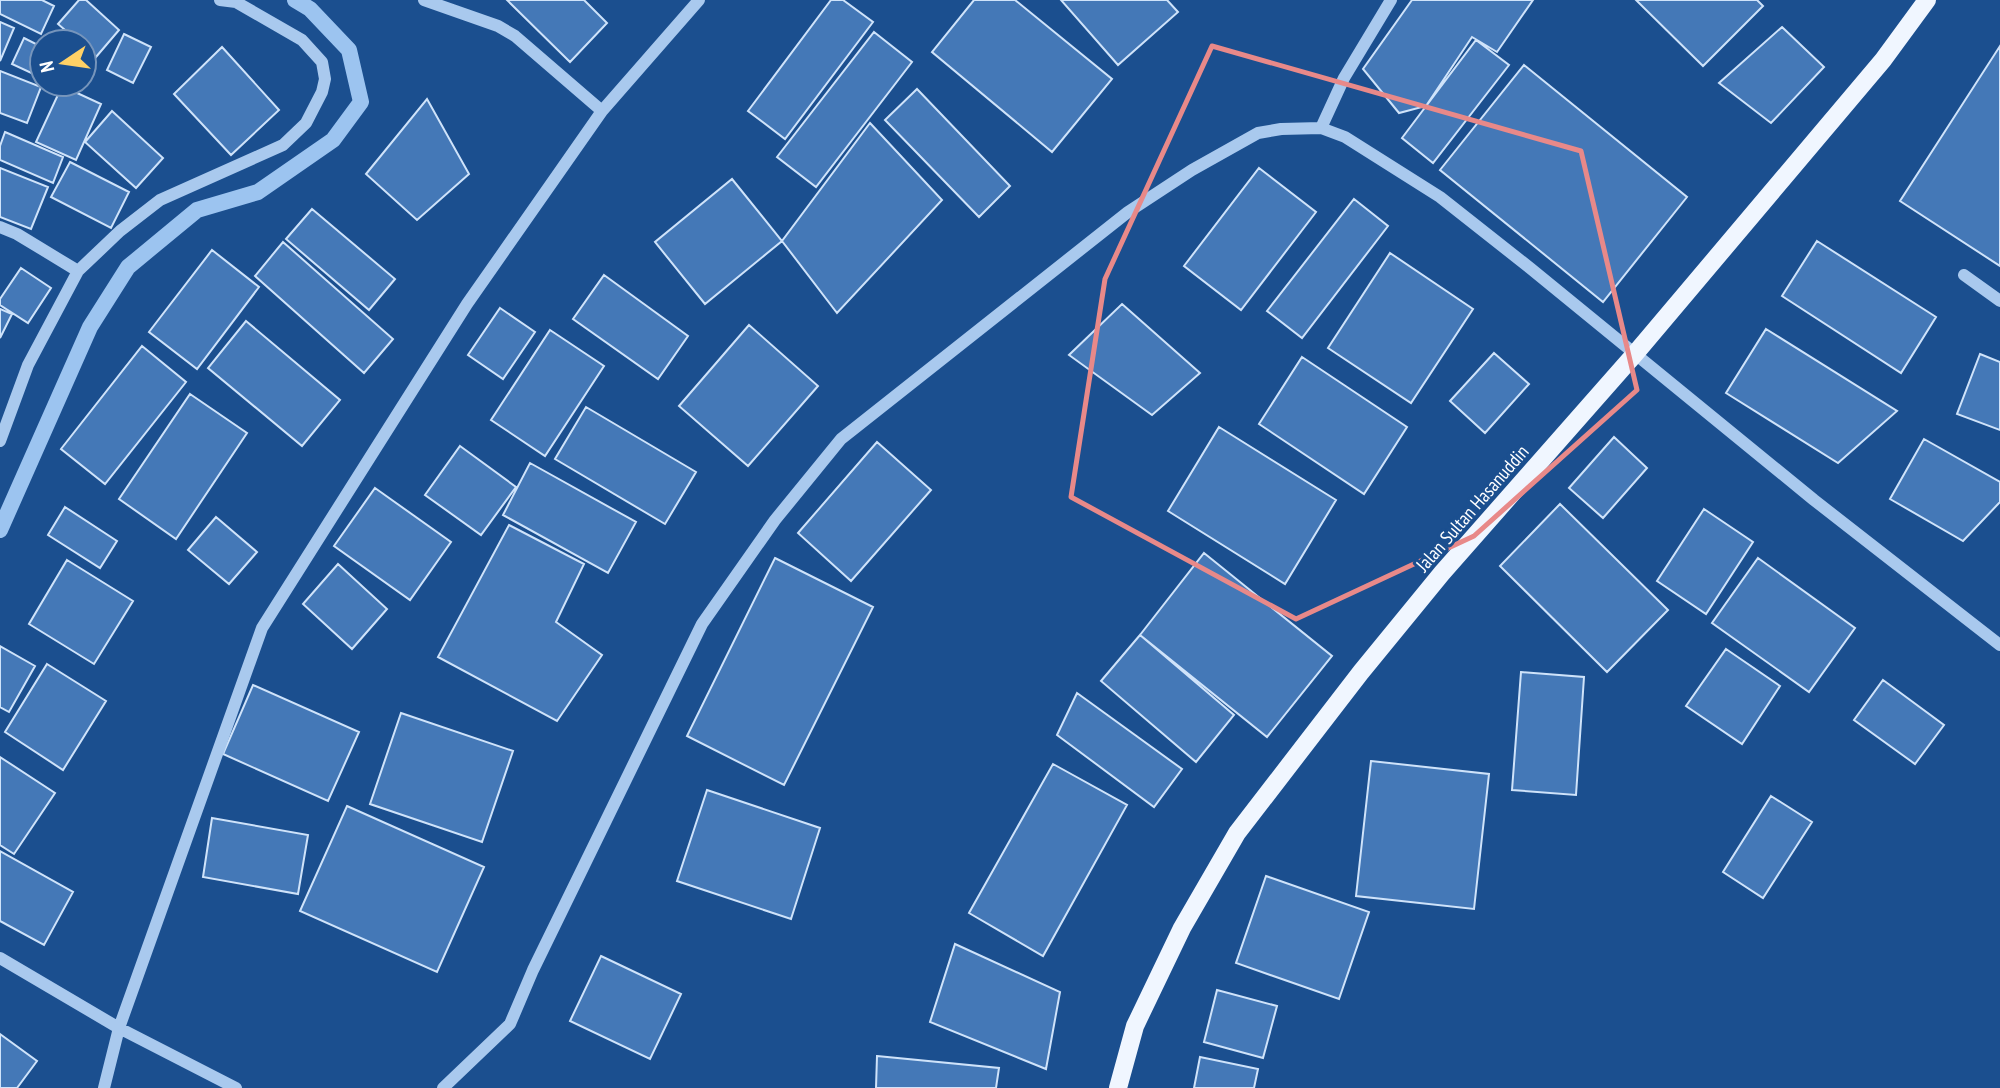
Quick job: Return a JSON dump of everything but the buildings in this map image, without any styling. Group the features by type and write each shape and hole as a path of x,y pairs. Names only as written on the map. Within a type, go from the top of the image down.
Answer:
{"main road":[{"name":"Jalan Sultan Hasanuddin","path":"1118,1088 1135,1026 1182,928 1237,833 1361,672 1442,573 1634,355 1883,60 1927,0"}],"street":[{"path":"0,441 28,365 78,271 120,232 160,201 209,176 276,149 306,123 322,92 324,69 315,52 302,40 236,2 220,0"},
{"path":"424,0 498,26 515,36 602,111"},
{"path":"104,1088 119,1028 262,628 467,304 602,111 699,0"},
{"path":"1321,128 1344,78 1391,0"},
{"path":"443,1088 510,1024 533,970 702,624 775,520 841,439 1128,212 1192,170 1258,133 1281,129 1321,128 1345,137 1440,197 1814,500 2000,645"},
{"path":"0,227 17,233 78,271"},
{"path":"1964,275 2000,301"},
{"path":"0,958 119,1028 236,1088"}],"highlighted area":[{"path":"1212,46 1581,151 1637,390 1474,536 1296,619 1071,497 1105,279"}],"waterway":[{"path":"0,530 90,327 128,267 197,210 258,192 333,140 361,102 349,50 310,9 295,0"}]}
